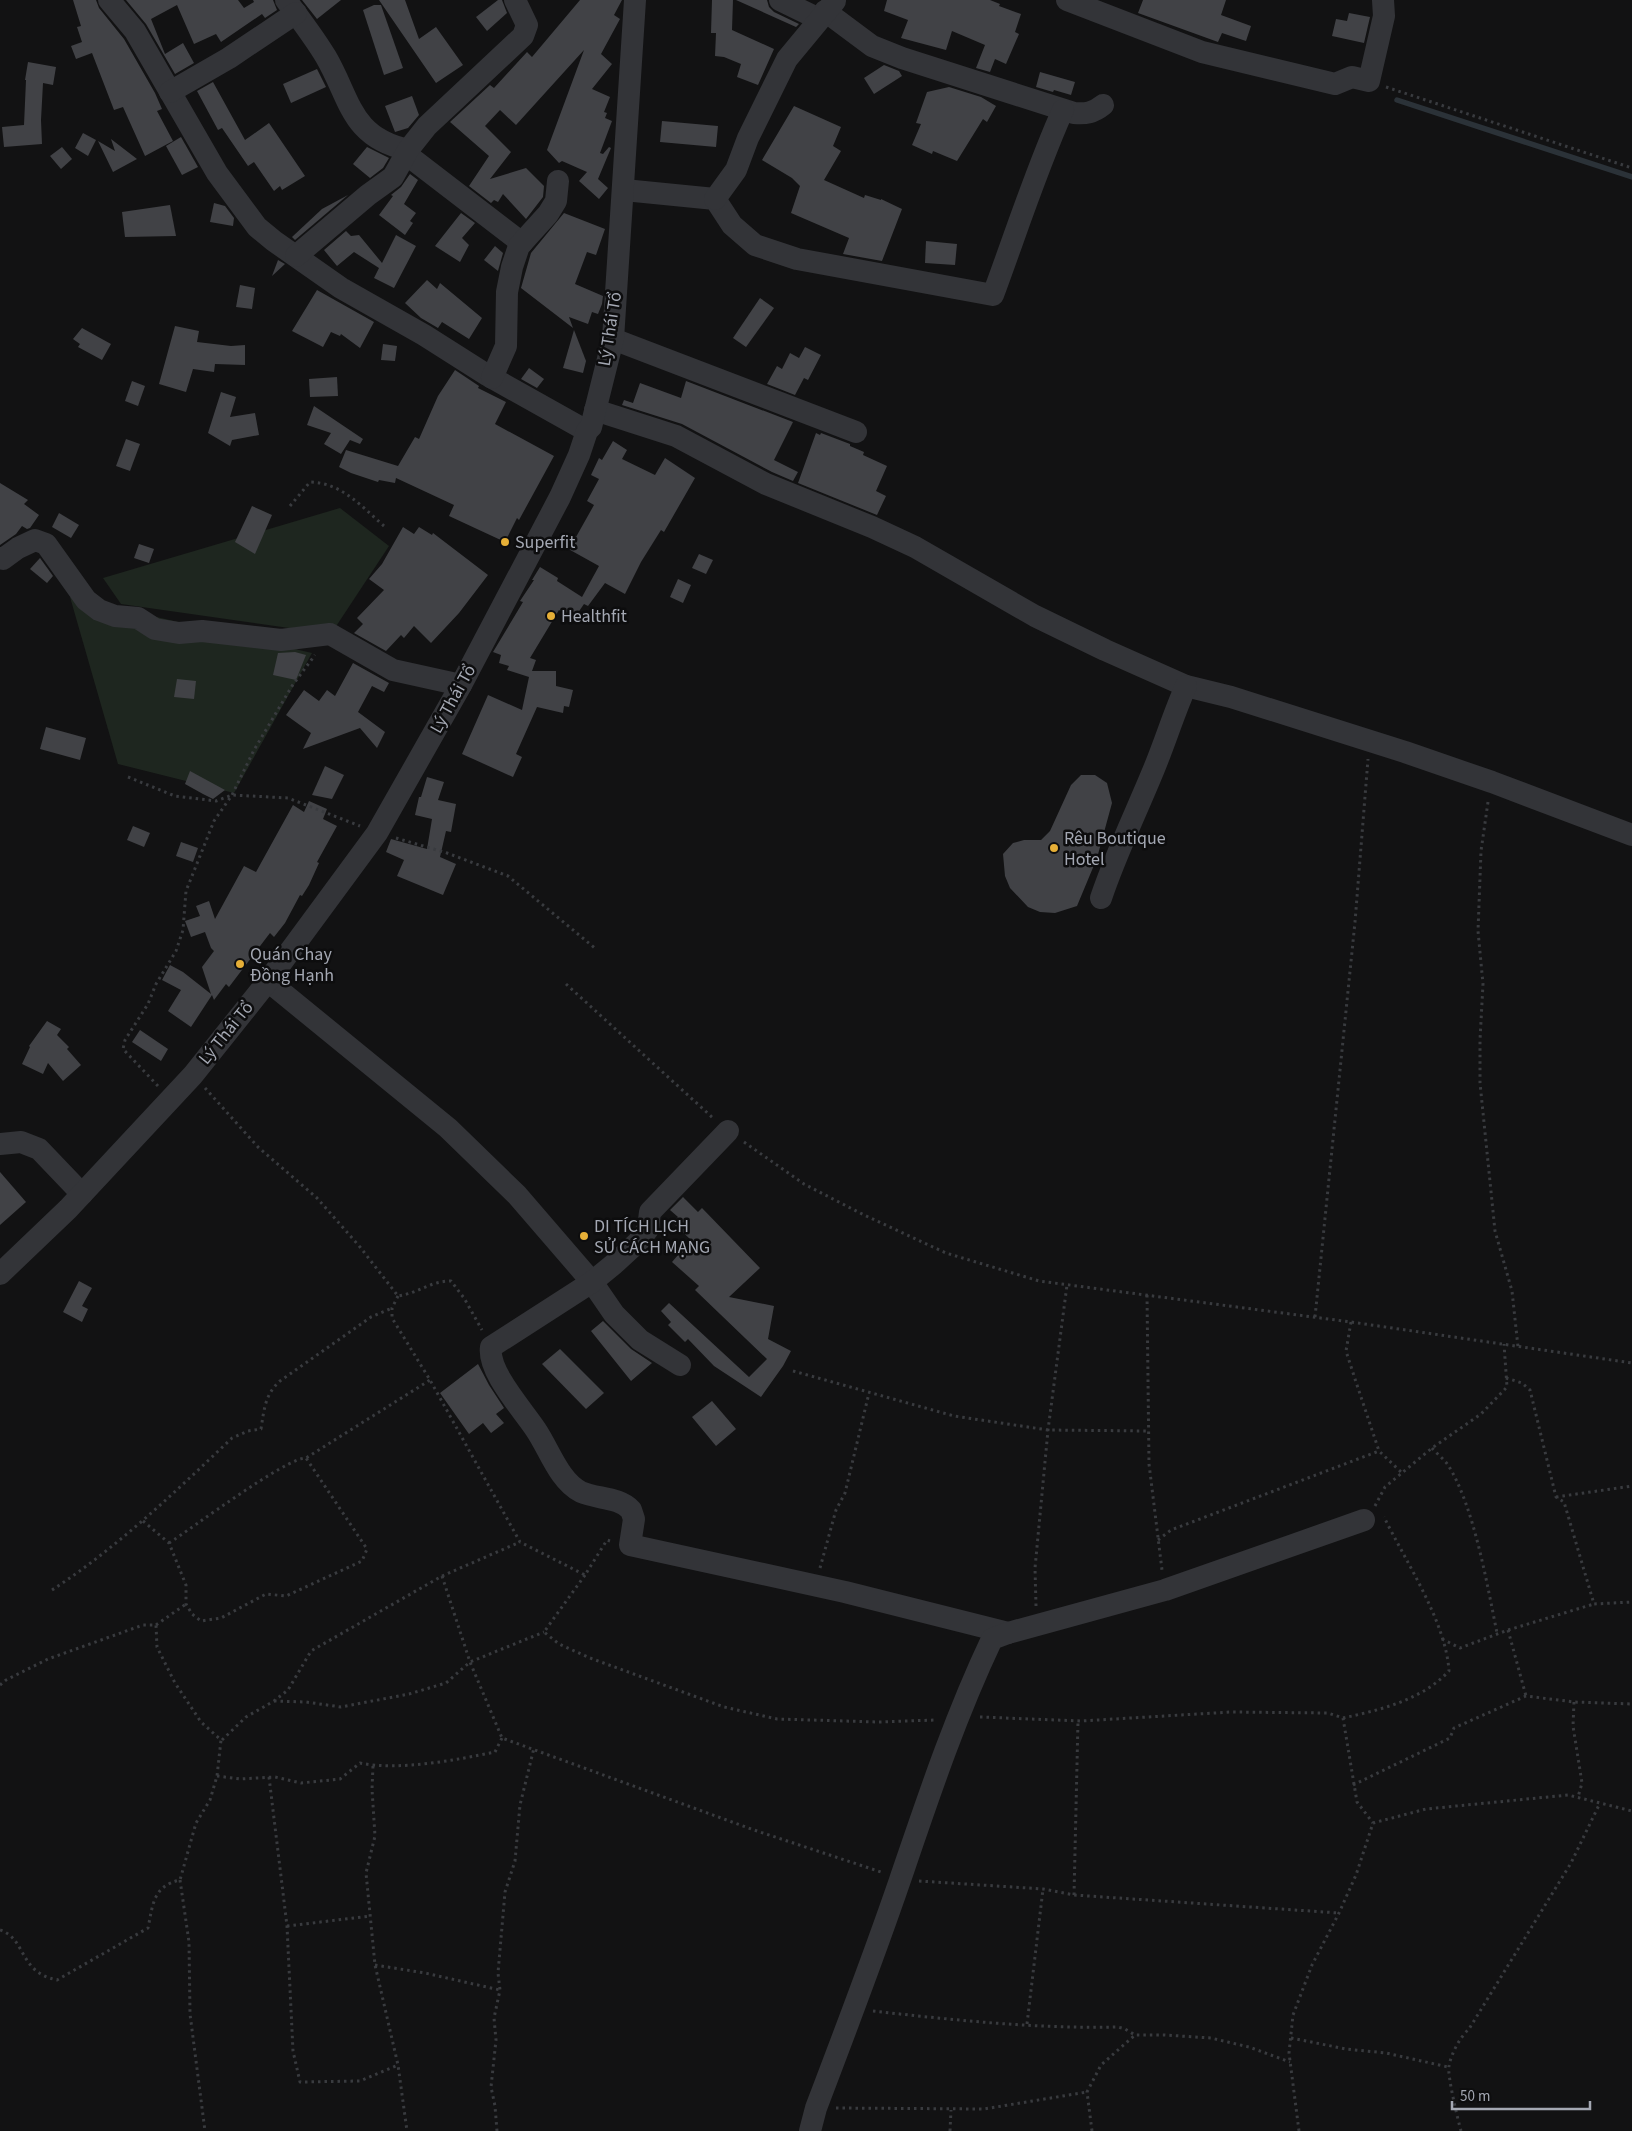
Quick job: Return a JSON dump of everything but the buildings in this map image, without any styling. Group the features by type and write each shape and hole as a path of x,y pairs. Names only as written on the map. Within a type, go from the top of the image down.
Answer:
{"street":[{"path":"109,0 136,32 216,173 257,227 341,288 424,335 492,378 587,431"},
{"path":"296,256 368,194 393,178 407,152 427,126 523,36 527,25 515,0"},
{"name":"Lý Thái Tổ","path":"0,1274 82,1194 193,1074 268,981 377,833 462,686 560,497 579,456 587,431 591,427 612,339 624,190 635,0"},
{"path":"780,0 827,10 872,46 902,58 1074,113 1086,114 1096,111 1103,105"},
{"path":"1068,0 1202,52 1335,84 1352,77 1369,81 1384,16 1382,0"},
{"path":"170,92 229,58 291,7 326,58 349,107 360,122 375,137 407,152 522,242"},
{"path":"715,199 736,170 748,138 787,59 827,10"},
{"path":"715,199 732,225 755,245 797,259 993,295 1030,196 1041,159 1063,110"},
{"path":"492,378 506,346 507,292 512,266 522,242 548,214 556,201 558,181"},
{"path":"624,190 715,199"},
{"path":"612,339 856,432"},
{"path":"595,410 676,436 766,484 916,547 1035,616 1186,686 1231,697 1492,782 1632,835"},
{"path":"0,558 2,559 18,548 35,540 46,544 86,600 99,610 115,616 138,618 154,628 179,633 202,631 281,640 330,634 393,670 462,686"},
{"path":"1101,898 1111,868 1152,774 1186,686"},
{"path":"268,981 448,1128 517,1195 592,1282 614,1314 640,1340 680,1365"},
{"path":"728,1131 650,1212 648,1228 638,1242 592,1282 491,1347 491,1360 510,1396 536,1430 568,1481 581,1491 616,1502 632,1510 634,1519 630,1545 929,1612 1008,1633"},
{"path":"0,1144 21,1142 39,1148 82,1194"},
{"path":"810,2131 816,2108 901,1878 924,1807 958,1716 992,1639 1165,1590 1364,1520"}],"path":[{"path":"1369,81 1632,168"},
{"path":"290,506 310,482 322,483 352,496 384,526"},
{"path":"170,1099 123,1049 125,1040 148,1004 156,984 176,951 183,930 186,891 214,821 232,795 254,750 292,686 330,634"},
{"path":"1315,1318 1355,922 1369,741"},
{"path":"128,777 175,796 216,801 232,795 288,798 377,833 447,853 508,876 596,949"},
{"path":"1492,782 1480,861 1478,931 1483,984 1480,1083 1495,1231 1512,1291 1518,1347"},
{"path":"566,984 728,1131 804,1184 937,1249 1039,1281 1351,1322 1632,1363"},
{"path":"193,1074 258,1147 317,1198 360,1247 398,1296"},
{"path":"398,1296 412,1294 438,1281 450,1281 464,1298 491,1347"},
{"path":"1033,1626 1036,1600 1035,1568 1048,1430 1067,1285"},
{"path":"398,1296 392,1308 392,1318 430,1380 520,1542 585,1575 607,1540 630,1545"},
{"path":"1147,1296 1150,1464 1165,1590"},
{"path":"52,1590 79,1573 142,1521 232,1438 248,1431 261,1429 265,1401 271,1388 371,1317 392,1308"},
{"path":"1351,1322 1346,1351 1379,1451 1402,1473"},
{"path":"1364,1520 1378,1503 1385,1487 1432,1448 1481,1414 1507,1387 1504,1344"},
{"path":"793,1371 954,1416 1048,1430 1149,1430"},
{"path":"1506,1378 1522,1383 1530,1390 1556,1496 1564,1502 1594,1604"},
{"path":"169,1543 280,1468 300,1458 306,1458 430,1380"},
{"path":"816,1586 836,1510 846,1493 869,1393"},
{"path":"1432,1448 1447,1464 1461,1491 1475,1536 1497,1633"},
{"path":"1158,1540 1171,1530 1379,1451"},
{"path":"142,1521 169,1543 186,1585 186,1604 192,1614 201,1621 221,1618 266,1594 286,1596 362,1561 367,1549 306,1458"},
{"path":"1556,1496 1632,1486"},
{"path":"1342,1718 1376,1710 1408,1699 1439,1682 1449,1671 1448,1659 1436,1618 1378,1503"},
{"path":"205,2131 190,2014 189,1942 180,1880 196,1823 210,1800 217,1776 222,1740 246,1717 274,1701 288,1690 311,1651 442,1576 520,1542"},
{"path":"217,1776 240,1779 269,1777 301,1783 340,1779 360,1763 373,1766 447,1762 495,1752 502,1738 470,1662 442,1576"},
{"path":"1442,1639 1460,1648 1497,1633 1594,1604 1632,1602"},
{"path":"0,1685 6,1680 48,1659 143,1625 156,1626 186,1604"},
{"path":"156,1626 157,1647 176,1683 202,1722 222,1740"},
{"path":"1508,1630 1526,1696"},
{"path":"274,1701 306,1702 341,1707 409,1694 446,1683 470,1662 544,1632"},
{"path":"1353,1785 1450,1738 1454,1728 1526,1696 1574,1702 1632,1704"},
{"path":"1574,1702 1573,1726 1582,1782 1578,1797"},
{"path":"1074,1895 1078,1721"},
{"path":"502,1738 534,1748 754,1830 901,1878 923,1882 1043,1889 1074,1895 1339,1913"},
{"path":"497,2131 491,2086 496,2040 494,2018 500,1990 498,1972 505,1892 515,1861 520,1805 534,1748"},
{"path":"373,1766 372,1789 375,1836 366,1873 375,1965 398,2065 407,2131"},
{"path":"269,1777 287,1926 293,2051 300,2082 360,2081 398,2065"},
{"path":"1299,2131 1290,2062 1294,2015 1312,1965 1356,1875 1373,1823 1426,1809 1568,1795 1632,1811"},
{"path":"1461,2131 1448,2067 1463,2035 1571,1863 1600,1803"},
{"path":"0,1930 13,1937 29,1965 46,1978 57,1980 148,1928 156,1895 166,1883 180,1880"},
{"path":"1027,2024 1043,1889"},
{"path":"287,1926 371,1916"},
{"path":"375,1965 425,1973 500,1990"},
{"path":"852,2008 929,2018 1118,2027 1125,2028 1135,2035 1211,2038 1249,2047 1290,2062"},
{"path":"1092,2131 1087,2092 1101,2065 1135,2035"},
{"path":"1291,2038 1346,2049 1386,2053 1448,2067"},
{"path":"816,2108 951,2110 984,2108 1087,2092"},
{"path":"950,2131 951,2110"}],"shaded area":[{"path":"340,508 389,546 331,634 121,604 103,578"},
{"path":"70,597 312,653 234,793 118,764"}],"waterway":[{"path":"1397,100 1632,177"}],"place":[{"name":"Superfit","path":"505,542"},
{"name":"Healthfit","path":"551,616"},
{"name":"Rêu Boutique Hotel","path":"1054,848"},
{"name":"Quán Chay Đồng Hạnh","path":"240,964"},
{"name":"DI TÍCH LỊCH SỬ CÁCH MẠNG","path":"584,1236"}]}
